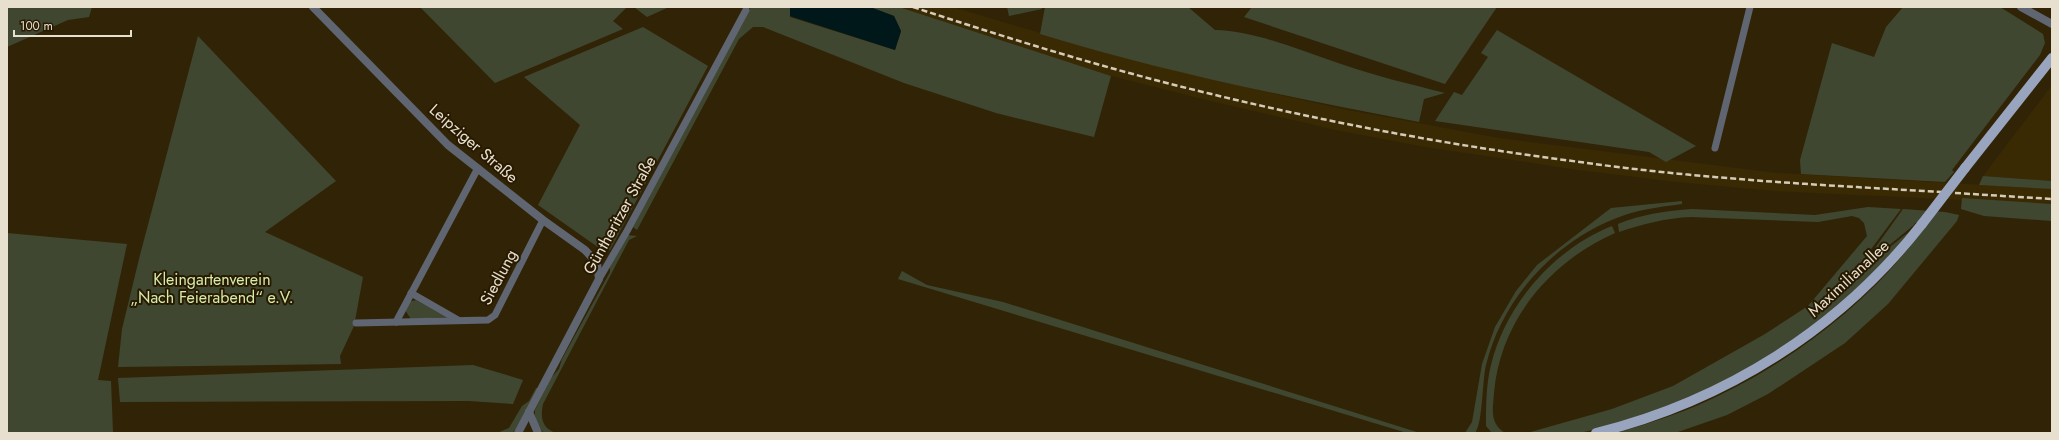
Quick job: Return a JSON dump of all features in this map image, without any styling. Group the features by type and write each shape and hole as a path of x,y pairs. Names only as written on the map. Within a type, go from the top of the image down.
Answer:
{"main road":[{"name":"Maximilianallee","path":"1596,433 1640,421 1684,405 1720,389 1764,364 1838,311 1882,270 1922,224 2052,58"}],"street":[{"name":"Leipziger Straße","path":"313,7 445,141 543,220 592,256 597,263 599,278"},
{"path":"1715,148 1750,7"},
{"path":"2021,7 2052,24"},
{"name":"Güntheritzer Straße","path":"518,433 599,278 627,231 746,10"},
{"path":"396,322 478,168"},
{"name":"Siedlung","path":"356,323 488,320 495,315 543,220"},
{"name":"Siedlung","path":"411,293 458,320"},
{"path":"529,412 538,433"}],"shaded area":[{"path":"899,7 953,7 1110,54 1210,79 1342,109 1499,138 1776,173 2052,189 2052,204 1775,191 1676,182 1579,170 1425,147 1336,130 1202,99 1108,75"},
{"path":"2052,85 2052,181 1983,176"}],"green space":[{"path":"7,7 92,7 89,17 68,20 7,47"},
{"path":"420,7 627,7 613,21 623,29 495,83"},
{"path":"634,7 669,7 647,17"},
{"path":"751,7 790,7 790,17 895,50 901,31 894,16 870,7 899,7 1111,76 1094,137 996,113 904,83 763,27 753,27 739,39 637,230 633,227"},
{"path":"1007,7 1041,7 1042,9 1009,16"},
{"path":"1045,7 1188,7 1215,30 1247,34 1279,42 1341,64 1393,80 1445,93 1424,99 1419,122 1276,94 1181,72 1087,48 1040,34"},
{"path":"1252,7 1497,7 1445,84 1244,17"},
{"path":"1903,7 2000,7 2043,34 2045,43 2040,55 1952,170 1954,172 1945,182 1801,174 1800,160 1832,43 1874,57 1886,27"},
{"path":"643,27 708,66 610,250 602,250 538,205 580,125 524,77"},
{"path":"1497,30 1696,146 1666,162 1649,152 1435,121 1454,92 1462,95 1488,57 1481,53"},
{"name":"Kleingartenverein „Nach Feierabend“ e.V.","path":"198,36 336,181 265,232 363,277 354,326 340,356 341,364 118,367 122,329"},
{"path":"1983,176 2052,181 2052,189 1979,185"},
{"path":"1962,198 2052,204 2052,221 1984,216 1961,209"},
{"path":"1682,201 1682,204 1630,213 1591,230 1570,243 1550,259 1533,277 1517,297 1504,318 1486,365 1478,428 1475,433 1465,433 1472,422 1482,364 1495,327 1516,291 1537,265 1611,208"},
{"path":"1868,207 1901,209 1854,272 1856,274 1910,231 1879,268 1821,321 1761,362 1682,402 1615,425 1579,433 1527,433 1612,409 1673,386 1765,334 1808,306 1867,236 1864,223 1859,218 1852,216 1818,222 1691,217 1655,222 1619,232 1618,224 1654,214 1692,209 1815,215"},
{"path":"1903,209 1945,212 1959,215 1957,221 1888,304 1845,343 1768,394 1727,415 1675,433 1617,433 1684,411 1722,394 1780,361 1835,322 1884,276 1926,225 1915,223 1860,269"},
{"path":"1612,226 1615,233 1592,245 1570,260 1550,277 1533,296 1518,318 1506,341 1498,366 1494,393 1494,420 1496,425 1505,433 1492,433 1486,426 1488,380 1498,342 1508,321 1535,281 1552,264 1591,236"},
{"path":"7,233 127,244 98,380 111,381 113,433 7,433"},
{"path":"627,235 637,236 629,240 543,404 543,422 548,429 556,433 544,433 537,422 535,410 551,378 559,369 562,359 610,272 610,267"},
{"path":"902,271 927,285 1003,302 1420,433 1407,433 898,279"},
{"path":"416,300 446,317 411,319 405,310 408,302"},
{"path":"473,365 523,380 513,404 469,401 120,402 118,378"},
{"path":"536,388 539,388 516,429 512,433 497,433 509,428 522,406 529,401"}],"water":[{"path":"790,7 870,7 894,16 901,31 895,50 790,16"}],"railway":[{"path":"913,7 1059,53 1170,84 1253,104 1392,133 1533,156 1670,173 1761,181 1942,192"},
{"path":"1955,193 2052,199"}]}
